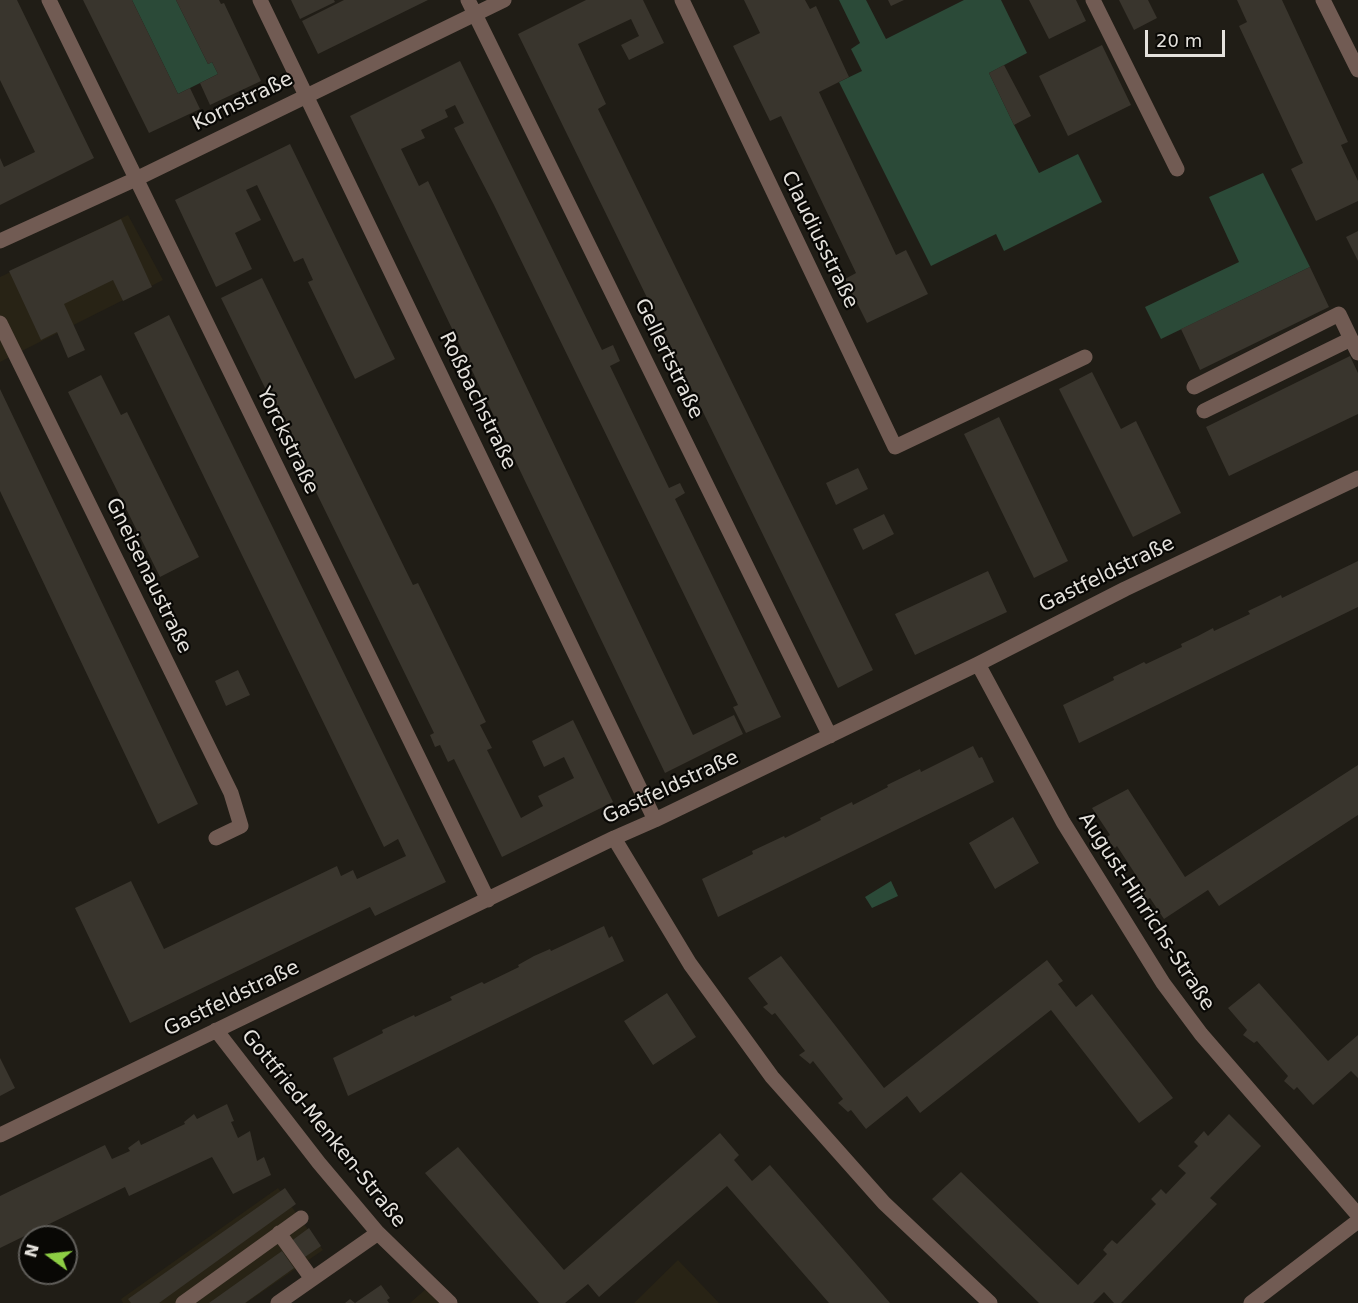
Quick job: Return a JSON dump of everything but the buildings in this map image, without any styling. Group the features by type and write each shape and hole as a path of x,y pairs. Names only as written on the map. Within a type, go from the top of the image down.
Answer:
{"street":[{"name":"Yorckstraße","path":"49,0 488,900"},
{"name":"Roßbachstraße","path":"260,0 656,820"},
{"name":"Kornstraße","path":"0,241 306,95 472,7 504,0"},
{"name":"Claudiusstraße","path":"681,0 895,447 1085,357"},
{"path":"1094,0 1177,169"},
{"path":"1323,0 1358,70"},
{"name":"Gellertstraße","path":"472,7 830,736"},
{"path":"1194,387 1339,314 1358,353"},
{"name":"Gneisenaustraße","path":"0,323 231,793 241,826 216,838"},
{"path":"1204,411 1351,339"},
{"name":"Gastfeldstraße","path":"0,1134 830,736 1087,608 1358,478"},
{"name":"August-Hinrichs-Straße","path":"978,664 1063,822 1163,982 1201,1034 1358,1215"},
{"path":"614,838 690,964 772,1077 884,1203 990,1303"},
{"name":"Gottfried-Menken-Straße","path":"216,1030 319,1163 378,1233 450,1303"},
{"path":"183,1303 301,1218"},
{"path":"1251,1303 1358,1221"},
{"path":"279,1233 312,1279"},
{"path":"278,1303 378,1233"}],"shaded area":[{"path":"128,215 163,280 0,362 0,277"},
{"path":"278,1188 323,1250 246,1303 123,1303 121,1299"},
{"path":"678,1260 719,1303 634,1303"},
{"path":"435,1281 458,1303 410,1303"}],"green space":[{"path":"132,0 176,0 208,64 212,62 218,74 178,94"},
{"path":"839,0 866,0 886,39 964,0 1001,0 1027,53 989,73 1014,125 1039,173 1078,154 1102,202 1004,251 996,234 931,266 839,82 862,71 851,49 860,43"},
{"path":"1263,173 1310,267 1161,339 1145,307 1239,262 1209,197"},
{"path":"891,881 898,896 872,908 865,897"}]}
